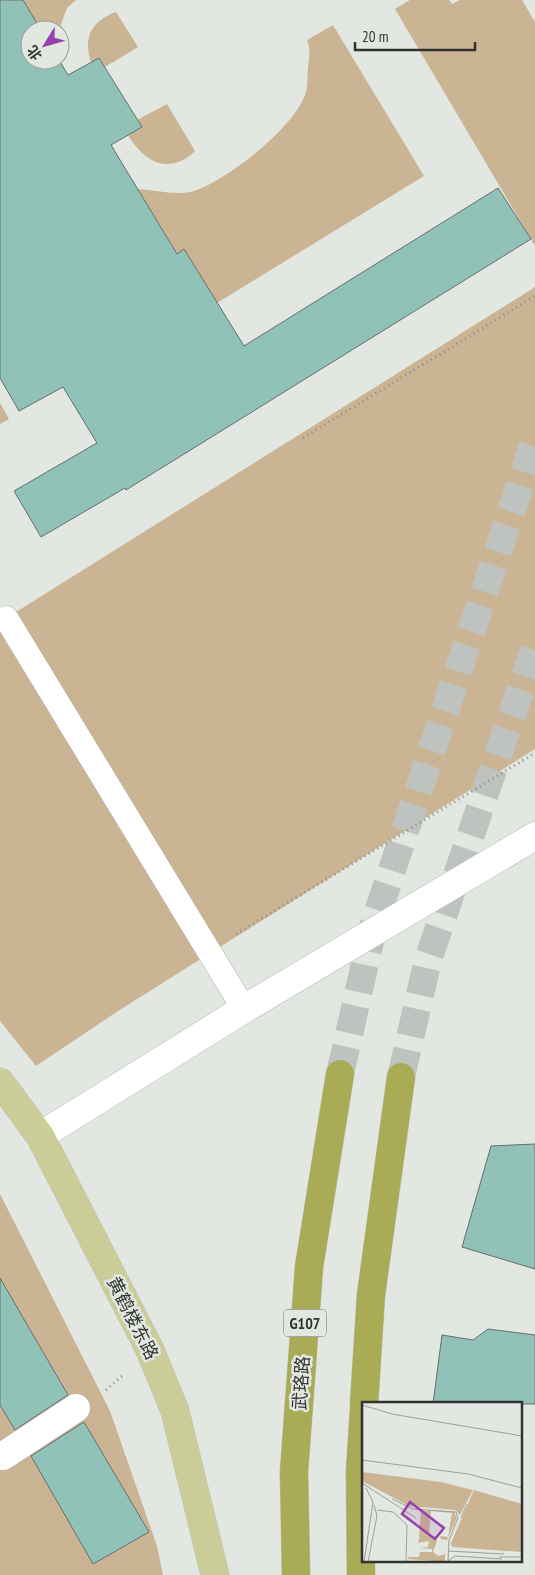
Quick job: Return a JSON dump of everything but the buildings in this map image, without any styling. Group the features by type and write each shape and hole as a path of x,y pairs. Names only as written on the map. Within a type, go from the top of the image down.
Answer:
{"highway":[{"name":"武珞路","path":"296,1575 294,1472 309,1267 340,1074"},
{"path":"364,1402 372,1296 401,1077"},
{"path":"361,1575 360,1471 362,1440"}],"main road":[{"name":"黄鹤楼东路","path":"0,1082 40,1136 150,1350 175,1412 215,1575"}],"street":[{"path":"40,1136 244,1009 535,836"},
{"path":"3,1456 76,1408"}],"lane":[{"path":"6,618 244,1009"}],"path":[{"path":"303,438 535,296"},
{"path":"209,950 535,752"},
{"path":"76,1408 108,1389 150,1350"}],"shaded area":[{"path":"23,0 76,0 67,8 63,20 35,20"},
{"path":"410,0 449,0 452,4 460,0 522,0 535,22 535,246 395,9"},
{"path":"116,12 138,47 105,67 99,58 91,62 88,45 89,38 91,31 100,20"},
{"path":"333,25 424,176 217,303 184,249 177,254 138,189 173,193 194,191 224,176 259,150 289,121 300,106 307,86 309,47 307,40"},
{"path":"167,104 195,151 185,159 167,164 149,159 128,135 141,128 137,120"},
{"path":"535,287 535,749 118,1011 36,1066 0,1021 0,622"},
{"path":"0,403 9,419 0,424"},
{"path":"0,1194 110,1411 157,1546 163,1575 0,1575"}],"tunnel":[{"path":"340,1074 374,924 535,440"},
{"path":"401,1077 428,960 535,647"}]}
